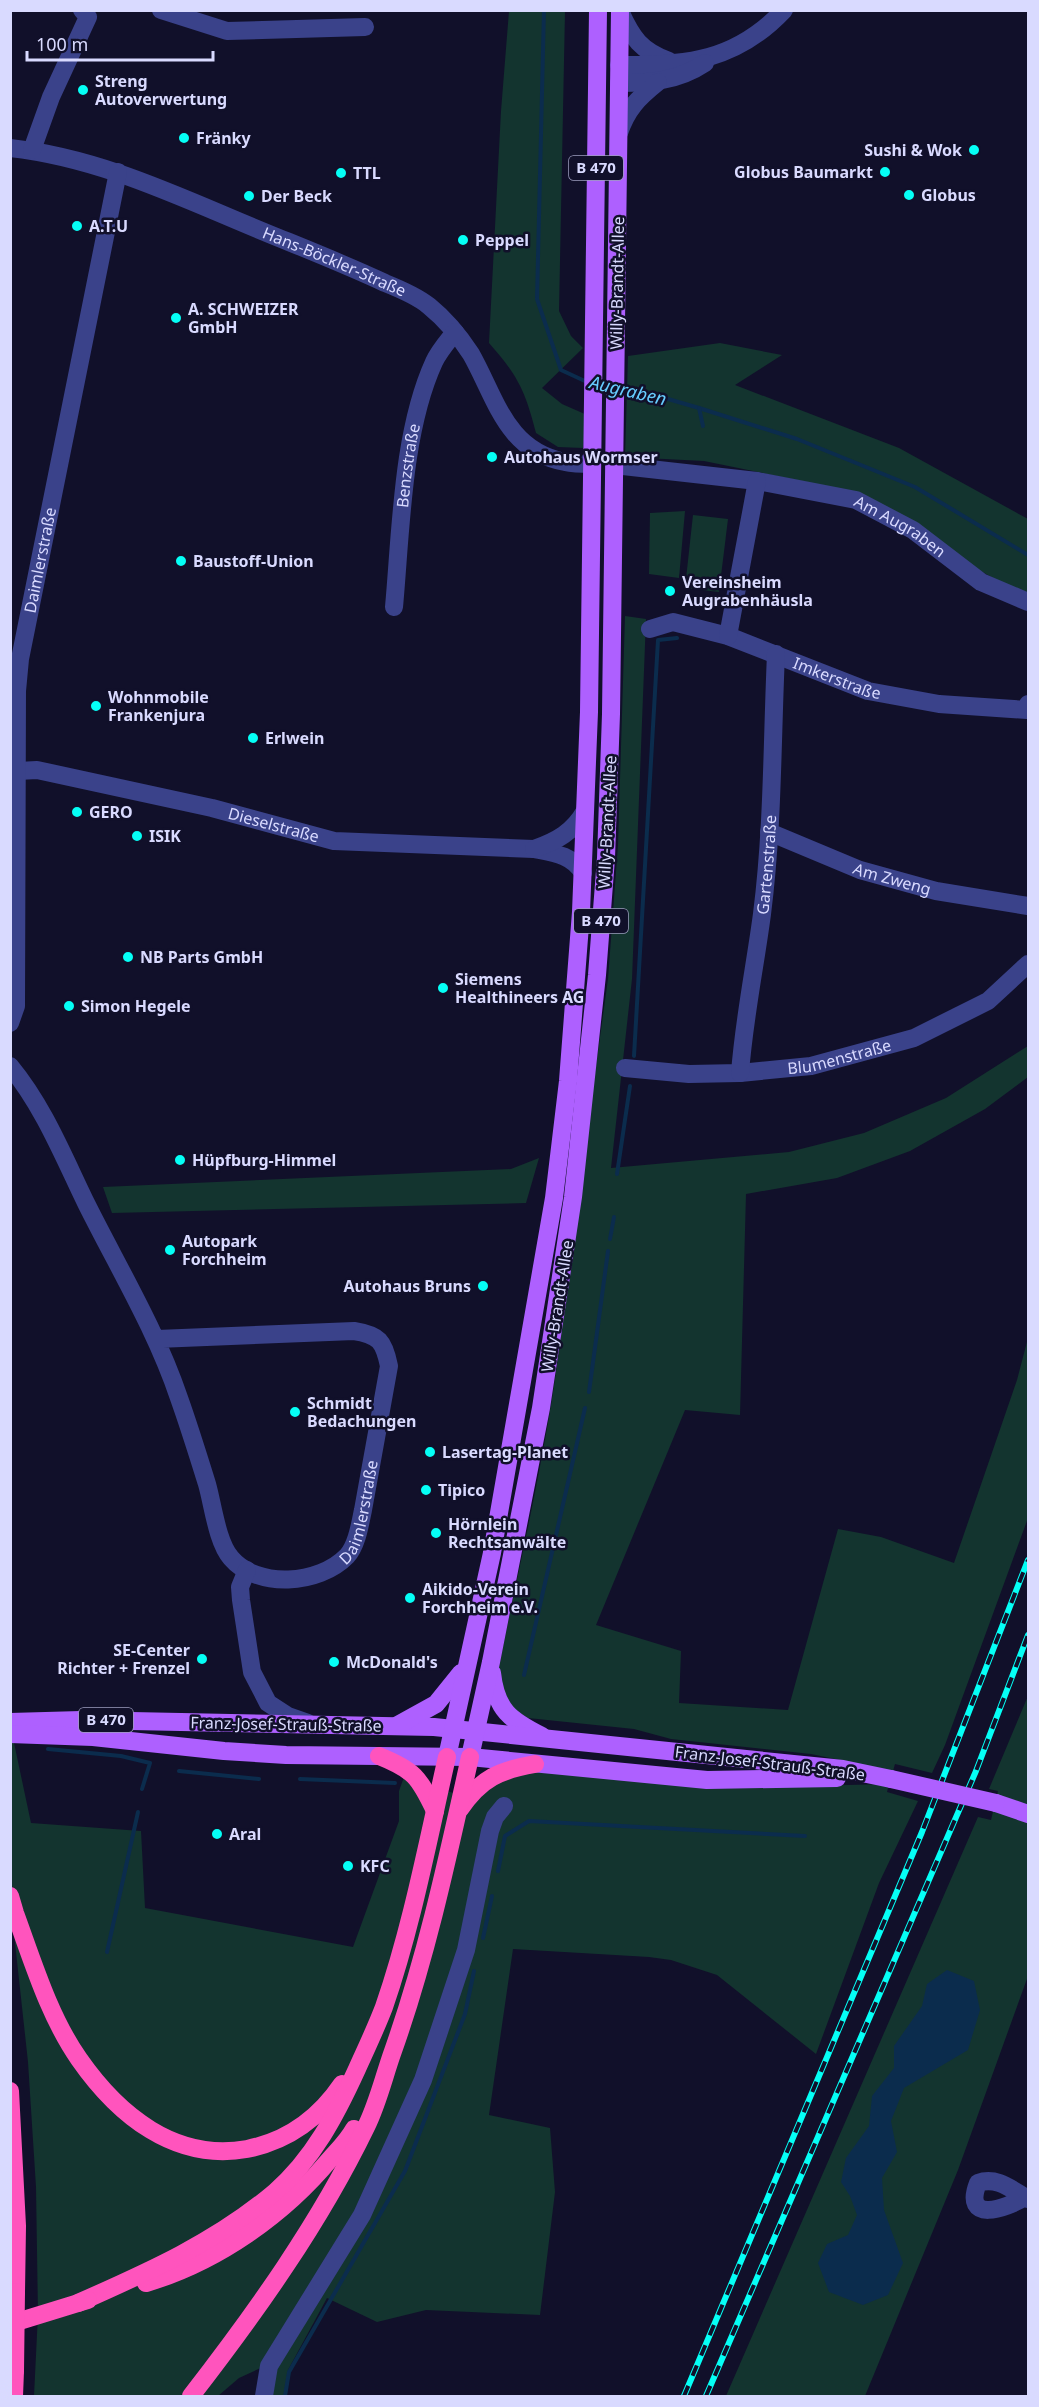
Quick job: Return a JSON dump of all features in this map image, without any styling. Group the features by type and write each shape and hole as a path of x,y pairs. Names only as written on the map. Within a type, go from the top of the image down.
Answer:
{"highway":[{"path":"379,1756 401,1765 414,1774 435,1811"},
{"path":"78,2303 172,2260 232,2226 276,2191 315,2149 341,2105 383,2009 396,1968 447,1756"},
{"path":"191,2397 240,2332 314,2222 366,2127 418,1974 470,1757"},
{"path":"457,1812 467,1798 488,1778 515,1768 535,1764"},
{"path":"10,1896 54,2014 79,2059 117,2104 146,2129 172,2142 202,2150 234,2151 265,2146 295,2132 320,2112 368,2045"},
{"path":"10,2324 174,2275 220,2251 271,2217 297,2197 352,2133 388,2067"},
{"path":"10,2091 17,2226 14,2397"}],"main road":[{"name":"Willy-Brandt-Allee","path":"452,1729 492,1553 554,1198 569,1070 583,873 589,712 598,10"},
{"name":"Willy-Brandt-Allee","path":"475,1732 541,1408 563,1267 597,975 606,858 610,750 620,11"},
{"path":"597,74 619,74"},
{"path":"592,464 614,465"},
{"path":"491,1662 494,1687 500,1707 527,1728 551,1740"},
{"path":"396,1726 436,1704 454,1685 467,1665"},
{"name":"Franz-Josef-Strauß-Straße","path":"10,1722 81,1720 308,1723 452,1729 843,1768 884,1777"},
{"path":"171,1744 177,1732 187,1726 202,1722"},
{"name":"B 470","path":"447,1756 452,1729"},
{"name":"B 470","path":"470,1757 475,1732"},
{"name":"Franz-Josef-Strauß-Straße","path":"10,1734 93,1737 286,1755 470,1757 707,1780 884,1777"},
{"path":"884,1777 996,1803 1029,1814"}],"street":[{"path":"161,10 227,31 365,27"},
{"path":"619,74 658,82 674,78 750,40 784,10"},
{"path":"620,11 631,33 645,50 674,63"},
{"path":"32,150 51,97 88,13"},
{"path":"619,74 714,57"},
{"path":"619,133 625,115 633,104 658,82"},
{"name":"Hans-Böckler-Straße","path":"10,148 32,150 118,171 396,287 428,305 455,332 472,357 500,414 515,434 531,448 547,457 565,462 592,464"},
{"name":"Daimlerstraße","path":"10,1023 16,1006 17,691 21,649 118,171"},
{"name":"Benzstraße","path":"394,608 409,456 421,395 435,360 455,332"},
{"name":"Am Augraben","path":"614,465 757,481 856,500 913,530 981,582 1029,602"},
{"path":"728,636 757,481"},
{"name":"Imkerstraße","path":"650,629 673,622 728,636 868,691 939,704 1028,708"},
{"name":"Gartenstraße","path":"740,1073 743,1033 762,914 769,832 776,654"},
{"name":"Dieselstraße","path":"18,771 38,770 212,808 334,842 534,849 562,855 577,862 583,873"},
{"name":"Dieselstraße","path":"534,849 567,835 578,824 585,812"},
{"name":"Am Zweng","path":"769,832 860,870 936,891 1025,906 1029,924"},
{"name":"Blumenstraße","path":"625,1068 689,1074 740,1073 811,1065 914,1038 988,1001 1029,964"},
{"path":"10,1066 50,1126 157,1340 186,1419 221,1537 230,1557 247,1570 240,1587 252,1672 268,1703 288,1716 308,1723"},
{"name":"Daimlerstraße","path":"157,1340 354,1331 370,1334 381,1341 386,1352 389,1366 376,1447 359,1531 348,1555 332,1568 296,1578 261,1577 247,1570"},
{"path":"264,2397 269,2366 362,2216 423,2080 466,1950 490,1831 495,1817 504,1806"}],"green space":[{"path":"509,11 565,11 559,311 571,336 583,348 542,388 562,404 587,415 583,448 558,447 536,433 519,384 489,343 501,111"},
{"path":"720,343 782,355 735,385 899,448 1028,519 1028,597 966,563 855,492 704,461 625,457 628,356"},
{"path":"685,511 679,578 649,574 650,513"},
{"path":"693,515 728,519 719,592 685,588"},
{"path":"625,616 646,619 632,979 611,1168 789,1152 864,1133 946,1098 1028,1046 1028,1077 985,1109 910,1151 837,1178 746,1194 740,1415 685,1410 596,1625 681,1651 679,1703 788,1710 838,1529 881,1537 954,1563 1017,1380 1028,1338 1028,1518 945,1745 932,1773 895,1764 893,1771 811,1754 671,1739 634,1729 528,1718 509,1707 498,1682 499,1667 555,1381 608,979 618,845"},
{"path":"539,1158 526,1203 112,1213 103,1187 511,1169"},
{"path":"1028,1696 1028,1976 958,2170 865,2396 726,2396 978,1817 991,1820 998,1791 989,1789"},
{"path":"10,1724 31,1823 141,1831 145,1908 353,1947 399,1821 399,1791 404,1777 475,1800 486,1788 522,1771 807,1786 889,1784 887,1792 918,1801 879,1883 816,2054 717,1975 671,1960 649,1957 513,1949 489,2115 550,2128 555,2192 540,2315 426,2310 377,2322 327,2298 288,2370 287,2396 267,2396 265,2366 239,2378 218,2396 34,2396 38,2314 36,2187 28,2062 11,1906"}],"water":[{"path":"947,1970 974,1981 980,2010 968,2050 904,2088 891,2121 897,2152 882,2178 884,2210 903,2263 888,2295 863,2305 829,2292 818,2263 827,2244 848,2235 857,2215 850,2196 841,2182 846,2158 869,2126 872,2096 894,2068 894,2046 922,2006 927,1984"}],"waterway":[{"name":"Augraben","path":"544,10 537,299 561,370 587,382"},
{"name":"Augraben","path":"621,388 644,392 797,439 915,487 1028,555"},
{"path":"699,408 703,426"},
{"path":"634,1056 658,640 677,638"},
{"path":"617,1174 630,1086"},
{"path":"610,1239 614,1217"},
{"path":"589,1392 608,1251"},
{"path":"524,1675 585,1408"},
{"path":"48,1749 121,1756 150,1763 142,1789"},
{"path":"179,1771 259,1779"},
{"path":"300,1779 395,1783"},
{"path":"107,1952 138,1812"},
{"path":"498,1871 505,1836 529,1821 805,1836"},
{"path":"483,1938 492,1896"},
{"path":"285,2396 289,2372 405,2171 465,2014 474,1971"}],"railway":[{"path":"684,2396 922,1832 1028,1560"},
{"path":"706,2396 976,1771 1028,1635"}],"place":[{"name":"Streng Autoverwertung","path":"83,90"},
{"name":"Fränky","path":"184,138"},
{"name":"Sushi & Wok","path":"974,150"},
{"name":"Globus Baumarkt","path":"885,172"},
{"name":"TTL","path":"341,173"},
{"name":"Globus","path":"909,195"},
{"name":"Der Beck","path":"249,196"},
{"name":"A.T.U","path":"77,226"},
{"name":"Peppel","path":"463,240"},
{"name":"A. SCHWEIZER GmbH","path":"176,318"},
{"name":"Autohaus Wormser","path":"492,457"},
{"name":"Baustoff-Union","path":"181,561"},
{"name":"Vereinsheim Augrabenhäusla","path":"670,591"},
{"name":"Wohnmobile Frankenjura","path":"96,706"},
{"name":"Erlwein","path":"253,738"},
{"name":"GERO","path":"77,812"},
{"name":"ISIK","path":"137,836"},
{"name":"NB Parts GmbH","path":"128,957"},
{"name":"Siemens Healthineers AG","path":"443,988"},
{"name":"Simon Hegele","path":"69,1006"},
{"name":"Hüpfburg-Himmel","path":"180,1160"},
{"name":"Autopark Forchheim","path":"170,1250"},
{"name":"Autohaus Bruns","path":"483,1286"},
{"name":"Schmidt Bedachungen","path":"295,1412"},
{"name":"Lasertag-Planet","path":"430,1452"},
{"name":"Tipico","path":"426,1490"},
{"name":"Hörnlein Rechtsanwälte","path":"436,1533"},
{"name":"Aikido-Verein Forchheim e.V.","path":"410,1598"},
{"name":"SE-Center Richter + Frenzel","path":"202,1659"},
{"name":"McDonald's","path":"334,1662"},
{"name":"Aral","path":"217,1834"},
{"name":"KFC","path":"348,1866"}]}
